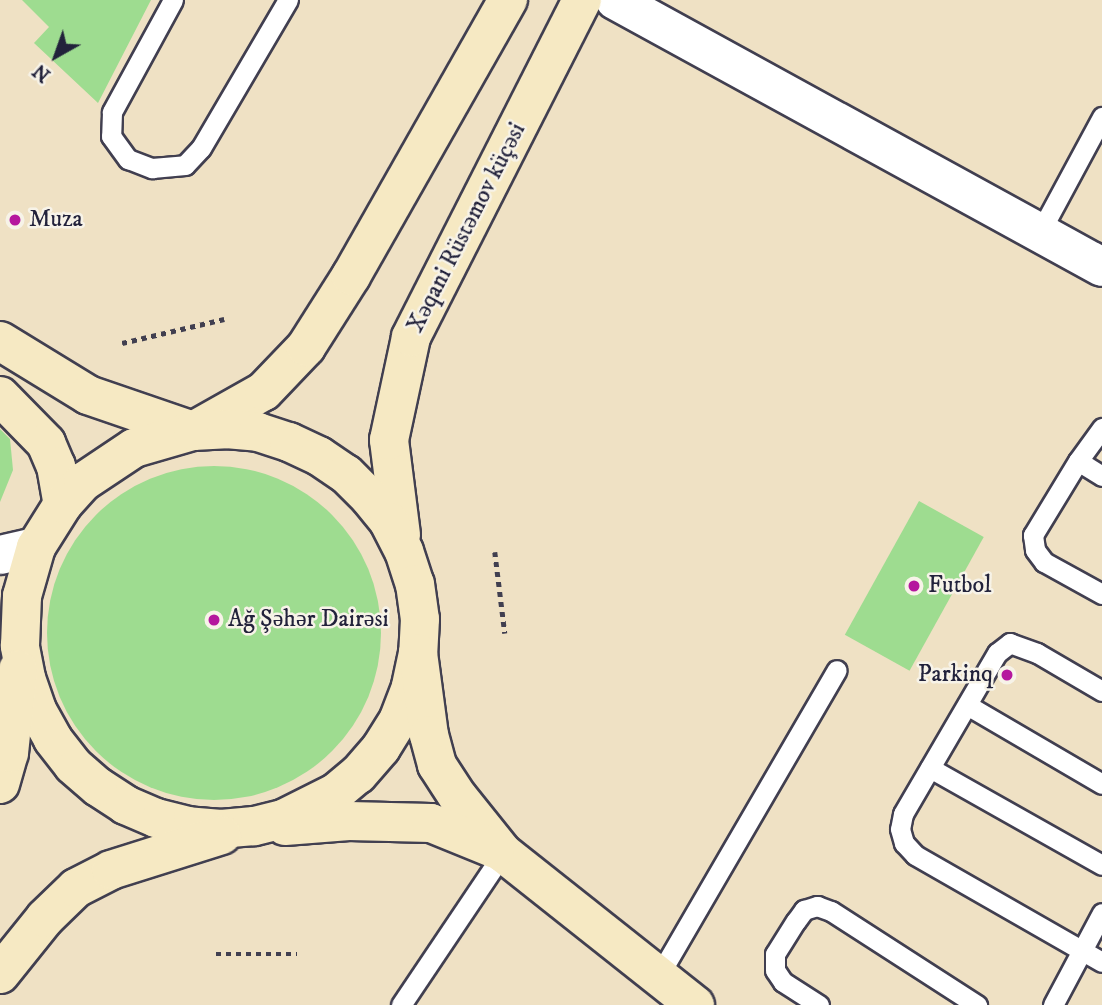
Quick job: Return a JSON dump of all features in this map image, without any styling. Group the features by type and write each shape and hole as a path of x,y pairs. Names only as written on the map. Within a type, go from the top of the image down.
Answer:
{"main road":[{"path":"0,341 88,395 193,431 264,391 306,347 351,276 508,0"},
{"name":"Xəqani Rüstəmov küçəsi","path":"404,551 389,440 411,337 582,0"},
{"path":"0,396 46,443 56,466 63,504"},
{"path":"0,784 9,753 10,643 36,547 63,504 83,482 116,458 163,437 193,431 226,429 258,432 289,442 318,456 345,474 369,497 389,522 404,551 415,584 423,701 438,765 503,853 695,1005"},
{"path":"10,643 37,710 66,756 98,787 126,805 156,818 188,826 222,829 254,826 309,827 349,821 431,823 503,853"},
{"path":"0,974 45,918 76,888 141,860 310,808 358,774 381,748 399,719 411,687 418,653"}],"street":[{"path":"615,0 1102,267"},
{"path":"0,555 36,547"}],"lane":[{"path":"173,0 112,113 111,136 128,159 152,168 185,165 201,148 288,0"},
{"path":"1039,234 1102,117"},
{"path":"1102,428 1078,461 1033,535 1035,550 1044,562 1102,594"},
{"path":"1078,461 1102,476"},
{"path":"1102,691 1037,653 1010,643 997,653 903,814 900,829 904,843 915,855 1102,962"},
{"path":"658,977 837,670"},
{"path":"967,705 1102,784"},
{"path":"930,768 1102,865"},
{"path":"401,1005 503,853"},
{"path":"818,1005 783,982 775,970 775,954 796,921 804,910 817,906 831,911 976,1005"},
{"path":"1053,1005 1102,913"}],"path":[{"path":"122,343 223,319"},
{"path":"495,552 505,633"},
{"path":"216,954 298,954"}],"green space":[{"path":"22,0 151,0 98,103 34,43 49,27"},
{"path":"0,429 10,439 13,470 0,502"},
{"name":"Ağ Şəhər Dairəsi","path":"214,466 247,469 278,478 307,494 332,515 353,540 369,569 378,600 381,633 378,666 369,697 353,726 332,751 307,772 278,788 247,797 214,800 181,797 150,788 121,772 96,751 75,726 59,697 50,666 47,633 50,600 59,569 75,540 96,515 121,494 150,478 181,469"},
{"name":"Futbol","path":"919,501 984,537 910,671 845,635"}],"place":[{"name":"Muza","path":"15,220"},
{"name":"Futbol","path":"914,586"},
{"name":"Ağ Şəhər Dairəsi","path":"214,620"},
{"name":"Parkinq","path":"1007,675"}]}
